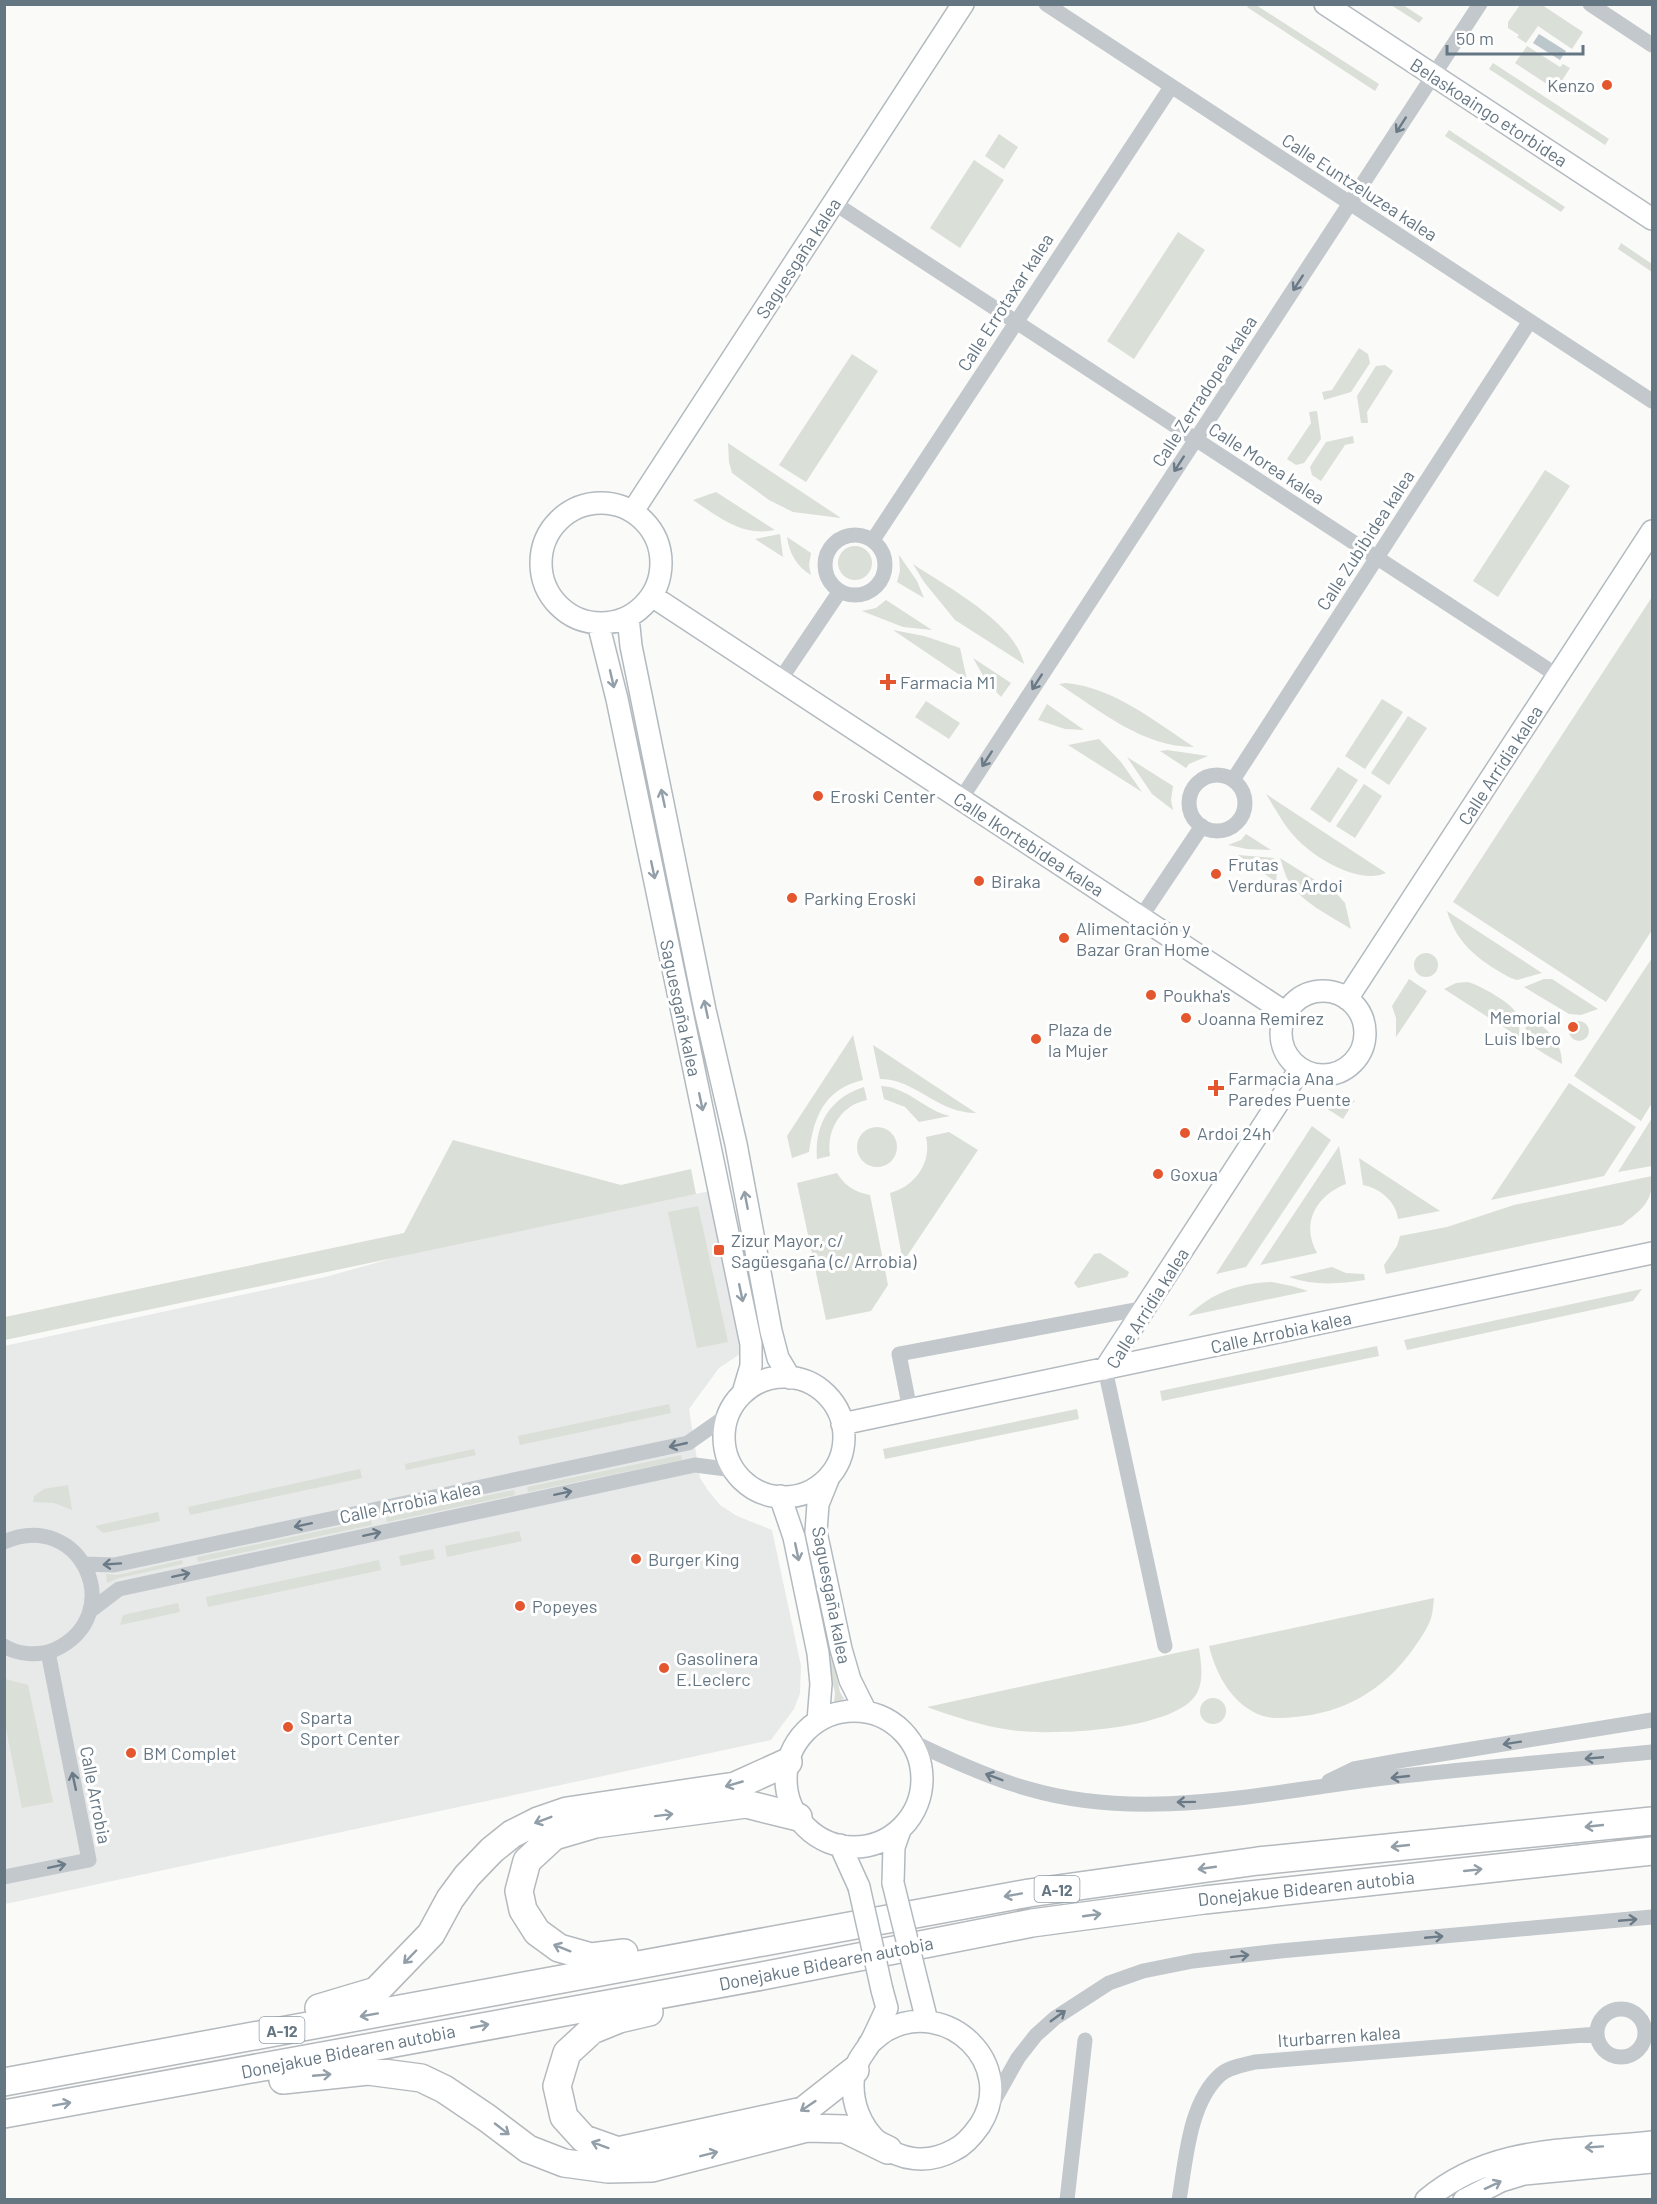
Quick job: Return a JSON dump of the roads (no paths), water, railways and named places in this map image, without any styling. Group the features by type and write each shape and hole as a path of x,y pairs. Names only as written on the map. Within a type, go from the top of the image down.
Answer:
{"highway":[{"path":"96,2063 132,2049 336,2004 376,1991 431,1934 450,1899 467,1876 492,1850 513,1834 538,1821 567,1811 735,1786 788,1762"},
{"path":"798,1817 746,1804 595,1824 554,1836 527,1861 519,1891 523,1910 537,1932 559,1948 591,1957 654,1950 734,1932 806,1933"},
{"name":"Donejakue Bidearen autobia","path":"4,2082 96,2063 1029,1893 1258,1861 1653,1821"},
{"name":"Donejakue Bidearen autobia","path":"4,2114 762,1976 1044,1921 1227,1897 1653,1851"},
{"path":"762,1976 691,2003 619,2019 592,2030 567,2053 557,2086 564,2116 584,2139 618,2151 803,2111 855,2070"},
{"path":"139,2090 219,2091 306,2076 368,2071 421,2078 444,2089 528,2149 564,2163 608,2169 652,2168 807,2128 845,2129 888,2150"}],"street":[{"name":"Saguesgaña kalea","path":"633,511 963,4"},
{"name":"Calle Euntzeluzea kalea","path":"1046,4 1653,402"},
{"name":"Belaskoaingo etorbidea","path":"1325,4 1653,219"},
{"name":"Calle Zerradopea kalea","path":"961,799 1480,4"},
{"path":"1590,4 1653,45"},
{"name":"Calle Errotaxar kalea","path":"873,540 1171,87"},
{"name":"Calle Morea kalea","path":"834,203 1558,676"},
{"name":"Calle Zubibidea kalea","path":"1233,780 1530,321"},
{"path":"592,503 606,503 633,511 651,530 661,552 660,574 652,596 639,610 616,621 598,623 573,615 560,606 549,591 542,574 543,548 551,529 564,515 592,503"},
{"name":"Calle Arridia kalea","path":"1347,999 1653,531"},
{"path":"854,535 873,540 884,555 886,564 881,582 867,594 848,595 840,591 827,577 826,557 830,548 836,541 854,535"},
{"path":"780,680 840,591"},
{"name":"Calle Ikortebidea kalea","path":"652,596 1286,1013"},
{"name":"Saguesgaña kalea","path":"628,617 631,646 700,986 736,1144 771,1331 778,1358 790,1378"},
{"name":"Saguesgaña kalea","path":"598,623 617,699 751,1344 751,1366 743,1394"},
{"path":"1225,776 1233,780 1243,792 1245,808 1237,823 1228,829 1219,831 1209,830 1202,826 1194,819 1191,810 1191,793 1196,785 1209,777 1225,776"},
{"path":"1141,917 1202,826"},
{"path":"1313,992 1331,992 1347,999 1358,1011 1364,1026 1364,1042 1358,1057 1346,1068 1332,1074 1316,1074 1300,1069 1291,1060 1282,1044 1281,1031 1286,1013 1297,1000 1313,992"},
{"name":"Calle Arridia kalea","path":"1165,1646 1105,1369 1300,1069"},
{"name":"Calle Arrobia kalea","path":"842,1424 1653,1253"},
{"path":"909,1410 899,1354 1145,1308"},
{"path":"775,1378 790,1378 807,1382 824,1393 837,1409 842,1424 842,1452 829,1477 820,1485 801,1494 768,1495 741,1479 734,1470 725,1449 724,1436 728,1415 743,1394 762,1382 775,1378"},
{"name":"Calle Arrobia kalea","path":"84,1564 114,1565 688,1443 728,1415"},
{"name":"Calle Arrobia kalea","path":"90,1611 119,1589 140,1584 695,1465 734,1470"},
{"name":"Saguesgaña kalea","path":"829,1477 818,1504 816,1532 841,1649 850,1680 866,1712"},
{"name":"Saguesgaña kalea","path":"780,1496 794,1537 818,1653 821,1684 818,1721"},
{"path":"4,1542 25,1535 42,1535 59,1540 84,1564 91,1579 93,1595 90,1611 81,1630 66,1644 48,1652 28,1654 4,1646"},
{"name":"Calle Arrobia","path":"4,1877 89,1860 48,1652"},
{"path":"911,1741 919,1758 923,1778 920,1797 913,1815 900,1830 882,1841 861,1847 840,1845 824,1840 809,1830 798,1817 790,1800 786,1781 788,1762 795,1746 805,1732 818,1721 833,1714 850,1711 866,1712 891,1722 911,1741 945,1758 1029,1790 1121,1803 1208,1802 1376,1779 1653,1752"},
{"path":"1313,1789 1354,1769 1653,1720"},
{"path":"900,1830 894,1847 893,1883 927,2020"},
{"path":"840,1845 859,1887 887,2008 855,2070 852,2093 858,2116 870,2136 888,2150 910,2158 933,2158 955,2150 973,2136 1018,2058 1036,2035 1048,2024 1109,1983 1143,1971 1193,1961 1280,1951 1653,1917"},
{"path":"869,2044 886,2030 905,2022 927,2020 948,2026 966,2037 981,2054 989,2074 990,2096 985,2117"},
{"name":"Iturbarren kalea","path":"1179,2199 1192,2126 1206,2091 1221,2073 1255,2062 1597,2034"},
{"path":"1067,2199 1084,2040"},
{"path":"1426,2199 1458,2179 1491,2163 1523,2154 1653,2142"},
{"path":"1464,2199 1501,2181 1524,2174 1653,2162"}],"place":[{"name":"Kenzo","path":"1607,85"},
{"name":"Farmacia M1","path":"888,682"},
{"name":"Eroski Center","path":"818,796"},
{"name":"Frutas Verduras Ardoi","path":"1216,874"},
{"name":"Biraka","path":"979,881"},
{"name":"Parking Eroski","path":"792,898"},
{"name":"Alimentación y Bazar Gran Home","path":"1064,938"},
{"name":"Poukha's","path":"1151,995"},
{"name":"Joanna Remirez","path":"1186,1018"},
{"name":"Memorial Luis Ibero","path":"1573,1027"},
{"name":"Plaza de la Mujer","path":"1036,1039"},
{"name":"Farmacia Ana Paredes Puente","path":"1216,1088"},
{"name":"Ardoi 24h","path":"1185,1133"},
{"name":"Goxua","path":"1158,1174"},
{"name":"Zizur Mayor, c/ Sagüesgaña (c/ Arrobia)","path":"719,1250"},
{"name":"Burger King","path":"636,1559"},
{"name":"Popeyes","path":"520,1606"},
{"name":"Gasolinera E.Leclerc","path":"664,1668"},
{"name":"Sparta Sport Center","path":"288,1727"},
{"name":"BM Complet","path":"131,1753"}]}
